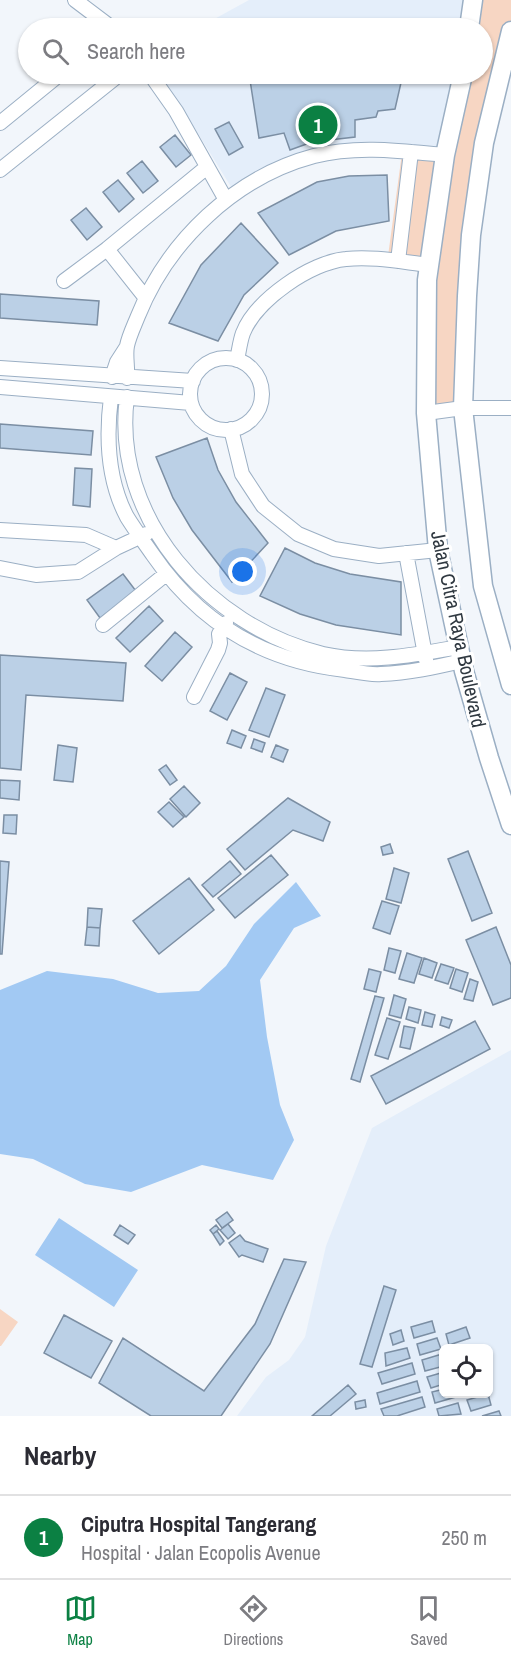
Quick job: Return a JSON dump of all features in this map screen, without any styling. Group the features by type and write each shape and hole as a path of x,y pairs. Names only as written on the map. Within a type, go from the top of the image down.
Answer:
{"main road":[{"path":"470,18 473,0"},
{"name":"Jalan Citra Raya Boulevard","path":"511,31 484,143 471,235 463,408 483,586 511,685"},
{"name":"Jalan Citra Raya Boulevard","path":"461,84 445,155 427,280 426,413 438,550 461,654 489,758 511,825"}],"street":[{"path":"75,0 97,18"},
{"path":"0,123 48,84"},
{"path":"0,170 107,84"},
{"path":"157,84 176,111 226,200"},
{"path":"112,377 117,362 126,348 145,297 172,255 200,222 226,200 263,176 313,157 367,150 445,155"},
{"path":"398,261 411,152"},
{"path":"64,281 107,249 207,166"},
{"path":"107,249 145,297"},
{"path":"237,360 244,332 261,306 288,284 317,267 344,259 398,261 429,265"},
{"path":"126,348 128,378"},
{"path":"226,358 237,360 256,374 261,385 259,409 243,426 220,430 208,426 199,418 191,403 193,381 204,366 214,360 226,358"},
{"path":"0,368 193,381"},
{"path":"0,387 191,403"},
{"path":"111,397 108,422 111,464 127,516 166,574 192,603 223,628 274,653 322,668 379,674 429,673 461,654"},
{"path":"127,397 124,421 129,458 143,509 169,552 201,588 232,614 279,640 324,654 376,659 425,653 461,654"},
{"path":"426,413 463,408 511,408"},
{"path":"231,429 242,474 263,506 297,534 334,549 380,556 438,550"},
{"path":"0,568 36,575 78,572 116,548 155,529"},
{"path":"0,530 86,535 116,548"},
{"path":"405,553 429,673"},
{"path":"103,625 166,574"},
{"path":"194,697 218,650 219,634 232,614"}],"shaded area":[{"path":"249,0 470,0 466,18 216,18"},
{"path":"474,0 511,0 511,35 472,236 463,407 425,413 428,280 459,84 493,84 493,18 471,18"},
{"path":"165,84 452,84 438,151 354,147 233,190"},
{"path":"402,153 443,157 428,264 388,256"},
{"path":"511,1050 511,1416 237,1416 266,1377 289,1360 305,1337 326,1246 372,1128"},
{"path":"0,1309 18,1322 1,1346 0,1346"}],"water":[{"path":"296,882 321,916 294,928 260,980 267,1037 280,1105 294,1140 273,1180 202,1165 131,1192 85,1184 33,1159 0,1154 0,990 47,971 113,979 158,993 199,991 226,966 254,924"},
{"path":"59,1218 138,1270 114,1307 35,1255"}],"building":[{"path":"251,84 401,84 395,109 378,111 376,117 355,120 355,137 312,142 290,150 284,133 259,138"},
{"path":"229,122 243,147 229,155 215,129"},
{"path":"175,135 191,155 176,167 160,147"},
{"path":"142,161 158,181 143,193 127,173"},
{"path":"387,175 389,221 336,231 289,255 258,213 317,182 349,176"},
{"path":"118,180 134,199 119,212 103,192"},
{"path":"86,208 102,227 87,240 71,220"},
{"path":"241,223 278,263 244,295 218,341 169,323 201,265"},
{"path":"0,294 99,301 97,325 0,318"},
{"path":"0,424 93,431 91,455 0,448"},
{"path":"207,438 218,470 236,502 268,543 232,582 192,530 173,498 156,457"},
{"path":"75,468 92,469 90,507 73,505"},
{"path":"285,548 315,563 350,574 401,582 401,635 336,625 300,614 260,596"},
{"path":"123,574 136,591 100,618 87,600"},
{"path":"149,606 163,621 130,652 116,638"},
{"path":"175,632 192,647 162,681 145,666"},
{"path":"0,655 126,663 123,701 26,695 21,770 0,768"},
{"path":"230,673 247,682 227,720 210,711"},
{"path":"266,688 285,695 269,737 249,730"},
{"path":"232,730 246,736 241,748 227,743"},
{"path":"254,739 265,743 262,752 251,748"},
{"path":"58,745 77,748 73,782 54,780"},
{"path":"276,745 288,750 283,762 271,757"},
{"path":"166,765 177,780 170,785 159,770"},
{"path":"0,780 20,781 19,800 0,798"},
{"path":"184,786 200,803 186,817 170,799"},
{"path":"288,798 330,822 323,841 293,830 245,870 227,849"},
{"path":"169,802 184,817 173,827 158,812"},
{"path":"4,815 17,815 16,834 3,833"},
{"path":"390,844 393,853 383,855 381,847"},
{"path":"468,851 492,913 472,921 448,859"},
{"path":"271,855 288,875 235,918 218,898"},
{"path":"0,861 9,862 2,954 0,954"},
{"path":"230,861 241,874 213,897 202,885"},
{"path":"394,868 409,873 401,903 386,899"},
{"path":"189,878 214,910 159,954 133,921"},
{"path":"382,901 399,906 390,934 373,928"},
{"path":"88,908 102,909 100,928 87,927"},
{"path":"87,927 100,928 99,946 85,945"},
{"path":"496,927 511,965 511,998 493,1005 466,940"},
{"path":"389,948 401,951 395,973 384,970"},
{"path":"407,953 422,958 414,983 399,979"},
{"path":"424,958 437,963 432,978 419,974"},
{"path":"441,964 454,968 448,984 435,980"},
{"path":"369,969 381,972 376,992 364,989"},
{"path":"456,969 468,973 462,992 450,988"},
{"path":"470,979 478,982 473,1001 464,999"},
{"path":"394,995 406,999 401,1018 389,1015"},
{"path":"375,996 384,998 360,1082 351,1079"},
{"path":"409,1007 421,1010 418,1023 406,1019"},
{"path":"425,1012 435,1015 432,1027 422,1025"},
{"path":"442,1017 452,1020 449,1028 440,1025"},
{"path":"387,1018 400,1022 388,1059 375,1055"},
{"path":"475,1021 490,1049 386,1104 371,1076"},
{"path":"404,1026 415,1028 410,1049 400,1047"},
{"path":"227,1212 233,1220 222,1228 216,1220"},
{"path":"228,1224 235,1233 228,1239 220,1230"},
{"path":"120,1225 135,1235 128,1244 114,1235"},
{"path":"216,1225 219,1229 213,1234 210,1230"},
{"path":"217,1231 224,1241 220,1245 213,1234"},
{"path":"240,1235 245,1241 268,1249 263,1262 242,1255 239,1257 229,1243"},
{"path":"284,1259 306,1262 270,1344 221,1416 151,1416 99,1383 123,1338 204,1391 255,1324"},
{"path":"384,1286 396,1290 372,1367 360,1364"},
{"path":"64,1315 112,1341 91,1378 44,1353"},
{"path":"432,1321 435,1332 414,1338 411,1327"},
{"path":"466,1327 470,1338 449,1344 446,1334"},
{"path":"401,1330 404,1341 393,1345 390,1334"},
{"path":"437,1338 439,1350 420,1355 417,1344"},
{"path":"407,1348 410,1358 386,1366 385,1353"},
{"path":"439,1355 439,1367 425,1371 422,1360"},
{"path":"412,1363 415,1374 382,1384 378,1373"},
{"path":"439,1373 439,1386 431,1388 427,1377"},
{"path":"417,1381 420,1392 380,1404 377,1393"},
{"path":"348,1385 356,1394 330,1416 312,1416"},
{"path":"439,1390 439,1398 452,1398 435,1403 432,1392"},
{"path":"422,1397 425,1407 397,1416 384,1416 381,1409"},
{"path":"489,1398 491,1405 471,1411 467,1400"},
{"path":"365,1400 366,1407 356,1409 355,1402"},
{"path":"458,1403 461,1414 439,1416 437,1409"},
{"path":"499,1411 501,1416 482,1416"}],"place":[{"name":"Ciputra Hospital Tangerang","path":"318,125"}]}
